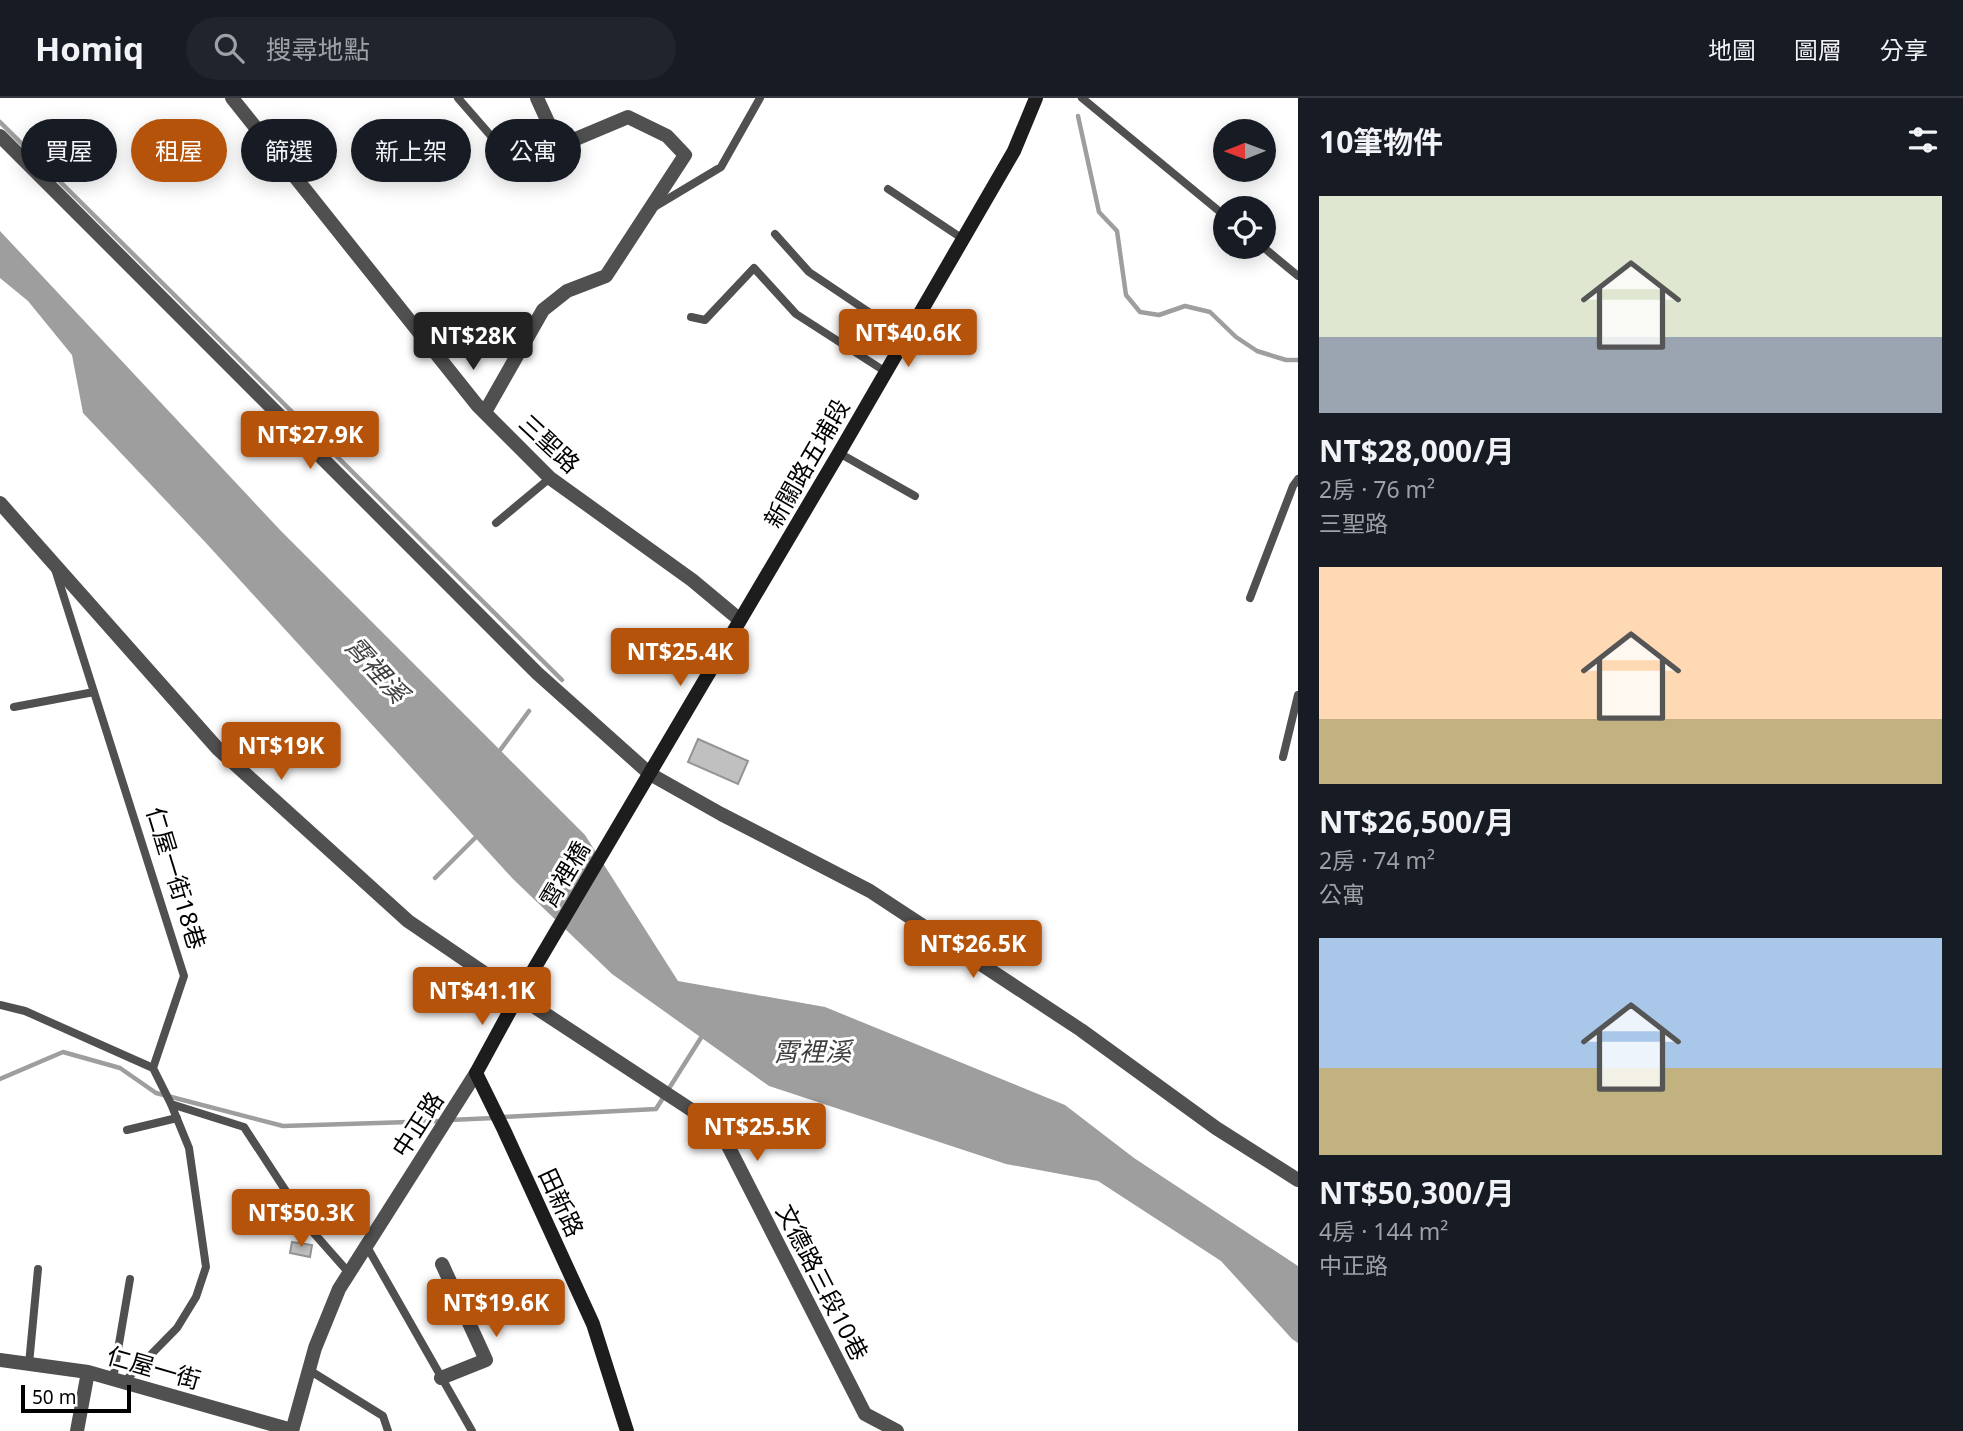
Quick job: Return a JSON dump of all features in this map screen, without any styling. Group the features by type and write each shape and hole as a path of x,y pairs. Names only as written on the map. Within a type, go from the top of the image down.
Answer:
{"main road":[{"name":"新關路五埔段","path":"650,775 1014,151 1035,98"},
{"name":"霄裡橋","path":"518,996 650,775"},
{"name":"中正路","path":"476,1073 518,996"},
{"name":"田新路","path":"476,1073 593,1324 627,1431"}],"street":[{"name":"三聖路","path":"232,98 477,405 550,478 692,580 740,620"},
{"path":"540,99 548,119"},
{"path":"485,412 543,310 566,291 606,276 685,155 667,136 628,117 581,137"},
{"path":"0,136 528,663 650,775 870,891 1081,1030 1216,1128 1298,1180"},
{"name":"仁屋一街18巷","path":"0,503 52,561"},
{"name":"文德路三段10巷","path":"52,561 218,749 408,922 719,1128 865,1414 897,1431"},
{"name":"中正路","path":"292,1431 316,1348 339,1289 476,1073"},
{"path":"441,1377 486,1360 442,1264"},
{"name":"仁屋一街","path":"0,1360 88,1372 292,1431"},
{"path":"77,1431 88,1372"}],"lane":[{"path":"458,98 485,129"},
{"path":"649,210 721,167 761,98"},
{"path":"1082,98 1213,206"},
{"path":"888,188 963,239"},
{"path":"775,234 809,272 906,337"},
{"path":"1276,258 1298,276"},
{"path":"691,317 705,320 754,268 796,314 886,372"},
{"path":"839,453 915,496"},
{"path":"496,523 550,478"},
{"path":"1250,598 1296,486"},
{"name":"仁屋一街18巷","path":"52,561 184,976 153,1068"},
{"path":"14,707 94,692"},
{"path":"1283,757 1298,695"},
{"path":"0,1005 25,1011 153,1068 189,1148 206,1267 196,1297 177,1328 118,1380"},
{"path":"171,1104 244,1127 312,1231 349,1273"},
{"path":"127,1130 177,1118"},
{"path":"366,1245 472,1431"},
{"path":"29,1364 38,1269"},
{"path":"118,1380 130,1279"},
{"path":"309,1370 383,1416 388,1431"}],"water":[{"name":"霄裡溪","path":"0,231 281,531 585,835 678,981 825,1007 1065,1105 1134,1158 1298,1266 1298,1343 1221,1261 1098,1181 1006,1164 769,1086 612,974 513,879 206,543 83,413 72,355 28,301 0,278"}],"building":[{"path":"698,739 748,761 738,784 688,762"},
{"path":"292,1242 312,1245 310,1257 290,1253"}],"waterway":[{"path":"1078,116 1099,212 1117,231 1126,295 1140,312 1159,315 1185,306 1210,312 1236,337 1257,351 1286,360 1298,360"},
{"path":"0,122 562,680"},
{"path":"498,753 529,711"},
{"path":"435,878 479,834"},
{"path":"502,1117 656,1109 704,1033"},
{"path":"0,1079 63,1052 120,1068 156,1093 283,1126 441,1121"},
{"path":"450,1120 494,1118"}]}
